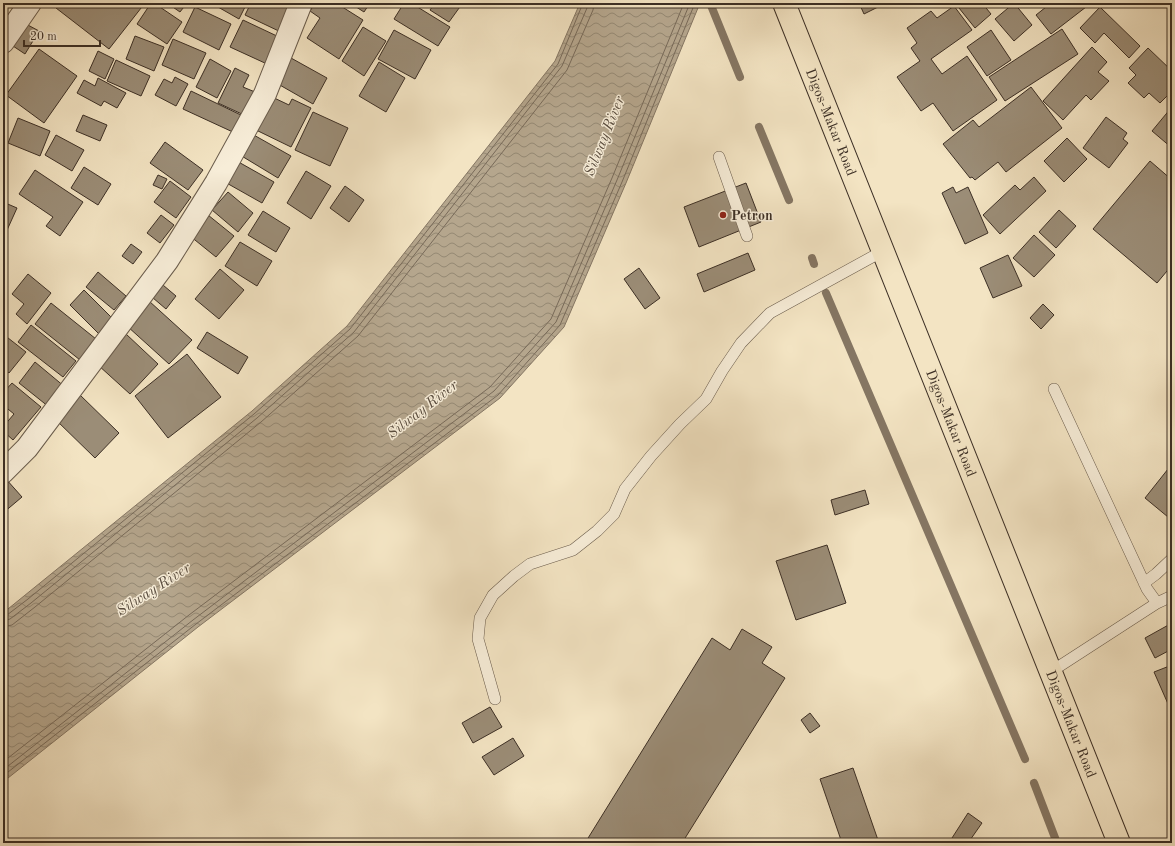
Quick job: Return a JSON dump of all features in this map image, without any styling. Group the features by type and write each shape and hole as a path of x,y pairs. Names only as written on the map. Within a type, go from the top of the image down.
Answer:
{"main road":[{"name":"Digos-Makar Road","path":"784,3 1052,671 1119,843"}],"street":[{"path":"3,42 30,3"},
{"path":"3,472 27,448 162,267 216,184 265,94 301,3"}],"lane":[{"path":"719,157 748,236"},
{"path":"495,699 478,639 480,618 494,595 514,576 530,564 573,550 597,531 614,514 625,489 651,456 680,424 706,399 722,371 741,343 770,312 883,251"},
{"path":"1054,390 1147,589 1157,603"},
{"path":"1144,582 1156,574 1172,559"},
{"path":"1052,671 1157,603 1172,596"}],"water":[{"name":"Silway River","path":"580,3 700,3 626,183 564,327 500,398 198,627 3,782 3,613 252,411 347,326 555,61"}],"building":[{"path":"60,3 145,3 109,49 56,8"},
{"path":"151,3 154,3 182,22 167,44 137,24"},
{"path":"167,3 187,3 180,12"},
{"path":"211,3 247,3 239,19"},
{"path":"251,3 276,3 293,11 283,33 245,15"},
{"path":"315,3 336,3 363,20 339,59 307,38 320,18 310,11"},
{"path":"350,3 370,3 364,12"},
{"path":"404,3 411,3 450,27 438,46 394,19"},
{"path":"435,3 462,4 449,22 430,10"},
{"path":"859,3 886,3 864,14"},
{"path":"955,3 982,3 991,14 975,28"},
{"path":"1014,3 1032,25 1014,41 995,19"},
{"path":"1051,3 1083,3 1086,7 1051,34 1036,15"},
{"path":"954,6 972,30 931,59 942,74 967,56 997,100 953,131 933,103 921,111 897,77 920,61 911,48 917,43 907,28 931,11 937,18"},
{"path":"195,7 231,24 219,50 183,32"},
{"path":"1100,7 1140,46 1129,58 1104,33 1095,43 1080,28"},
{"path":"243,20 279,37 267,64 230,47"},
{"path":"26,24 39,31 25,54 13,46"},
{"path":"363,27 386,41 364,76 342,61"},
{"path":"1062,29 1078,54 1005,101 989,77"},
{"path":"394,30 431,50 415,79 378,59"},
{"path":"991,30 1011,60 987,76 967,47"},
{"path":"135,36 164,47 154,71 126,59"},
{"path":"173,39 206,53 194,79 162,65"},
{"path":"1092,47 1107,62 1098,72 1109,81 1091,100 1086,95 1063,120 1043,101"},
{"path":"1148,48 1172,71 1172,91 1160,103 1149,93 1144,98 1128,83 1136,75 1129,68"},
{"path":"39,49 77,76 44,123 6,95"},
{"path":"98,51 114,59 105,79 89,71"},
{"path":"291,58 327,78 313,104 278,84"},
{"path":"210,59 231,71 217,98 196,87"},
{"path":"116,60 150,76 141,96 107,81"},
{"path":"379,62 405,78 386,112 359,96"},
{"path":"235,68 249,75 243,87 255,92 244,115 218,103"},
{"path":"175,77 188,84 176,106 155,95 164,79 172,83"},
{"path":"98,78 126,93 117,108 104,101 101,106 77,93 84,80 95,86"},
{"path":"1031,87 1062,128 1006,172 998,162 975,180 972,177 970,178 943,144 973,120 979,127"},
{"path":"191,91 243,116 235,133 183,109"},
{"path":"270,96 289,105 292,99 311,108 291,147 254,129"},
{"path":"1171,108 1172,110 1172,148 1152,131"},
{"path":"313,112 348,128 330,166 295,150"},
{"path":"83,115 107,125 100,141 76,131"},
{"path":"1106,117 1127,133 1123,139 1128,143 1109,168 1083,148"},
{"path":"18,118 50,131 40,156 8,143"},
{"path":"252,134 291,156 278,178 240,155"},
{"path":"56,135 84,150 72,171 45,155"},
{"path":"1067,138 1087,159 1064,182 1044,161"},
{"path":"165,142 203,170 188,190 150,163"},
{"path":"235,160 274,182 262,203 223,181"},
{"path":"1150,161 1172,180 1172,265 1157,283 1093,229"},
{"path":"84,167 111,184 98,205 71,188"},
{"path":"35,170 83,202 60,236 46,226 53,217 19,194"},
{"path":"306,171 331,186 311,219 287,203"},
{"path":"158,175 167,179 162,189 153,185"},
{"path":"1034,177 1046,191 1000,234 983,215 1015,185 1020,190"},
{"path":"170,181 191,197 176,218 154,202"},
{"name":"Petron","path":"746,183 761,222 699,247 684,207"},
{"path":"345,186 364,200 349,222 330,208"},
{"path":"953,187 956,193 968,187 988,233 965,244 942,193"},
{"path":"228,192 253,213 238,232 212,210"},
{"path":"3,202 17,208 3,239"},
{"path":"1059,210 1076,226 1056,248 1039,232"},
{"path":"263,211 290,228 276,252 248,235"},
{"path":"161,215 174,225 160,243 147,233"},
{"path":"208,215 234,236 216,257 190,236"},
{"path":"1034,235 1055,255 1034,277 1013,258"},
{"path":"240,242 272,261 257,286 225,266"},
{"path":"131,244 142,252 133,264 122,256"},
{"path":"748,253 755,270 704,292 697,274"},
{"path":"1008,255 1022,286 993,298 980,268"},
{"path":"639,268 660,298 645,309 624,279"},
{"path":"220,269 244,290 219,319 195,299"},
{"path":"98,272 126,296 114,310 86,287"},
{"path":"28,274 51,293 27,324 16,314 24,304 12,294"},
{"path":"157,280 176,296 166,309 146,292"},
{"path":"84,290 115,321 100,335 70,305"},
{"path":"149,301 192,340 169,364 127,326"},
{"path":"51,303 96,339 80,360 35,324"},
{"path":"1043,304 1054,315 1041,329 1030,318"},
{"path":"31,325 76,361 63,377 18,342"},
{"path":"207,332 248,357 238,374 197,348"},
{"path":"3,334 26,352 9,373 3,368"},
{"path":"126,334 158,364 130,394 98,365"},
{"path":"187,354 221,397 168,438 135,396"},
{"path":"35,362 65,387 49,407 19,383"},
{"path":"12,383 41,407 13,440 3,431 3,427 14,414 3,405 3,393"},
{"path":"79,394 119,433 95,458 55,419"},
{"path":"1172,464 1172,512 1168,517 1145,498"},
{"path":"6,479 22,497 3,513 3,482"},
{"path":"865,490 869,504 835,515 831,500"},
{"path":"827,545 846,603 796,620 776,561"},
{"path":"1172,623 1172,649 1155,658 1145,638"},
{"path":"742,629 772,647 762,663 785,678 682,843 585,843 712,638 730,650"},
{"path":"1172,665 1172,713 1154,672"},
{"path":"490,707 502,727 473,743 462,723"},
{"path":"810,713 820,726 810,733 801,720"},
{"path":"513,738 524,756 494,775 482,757"},
{"path":"853,768 879,843 842,843 820,779"},
{"path":"968,813 982,823 968,843 959,843 952,838"}],"waterway":[{"path":"710,3 740,77"},
{"path":"759,127 789,200"},
{"path":"812,258 814,264"},
{"path":"826,293 1025,759"},
{"path":"1034,783 1057,843"}],"place":[{"name":"Petron","path":"723,215"}]}
